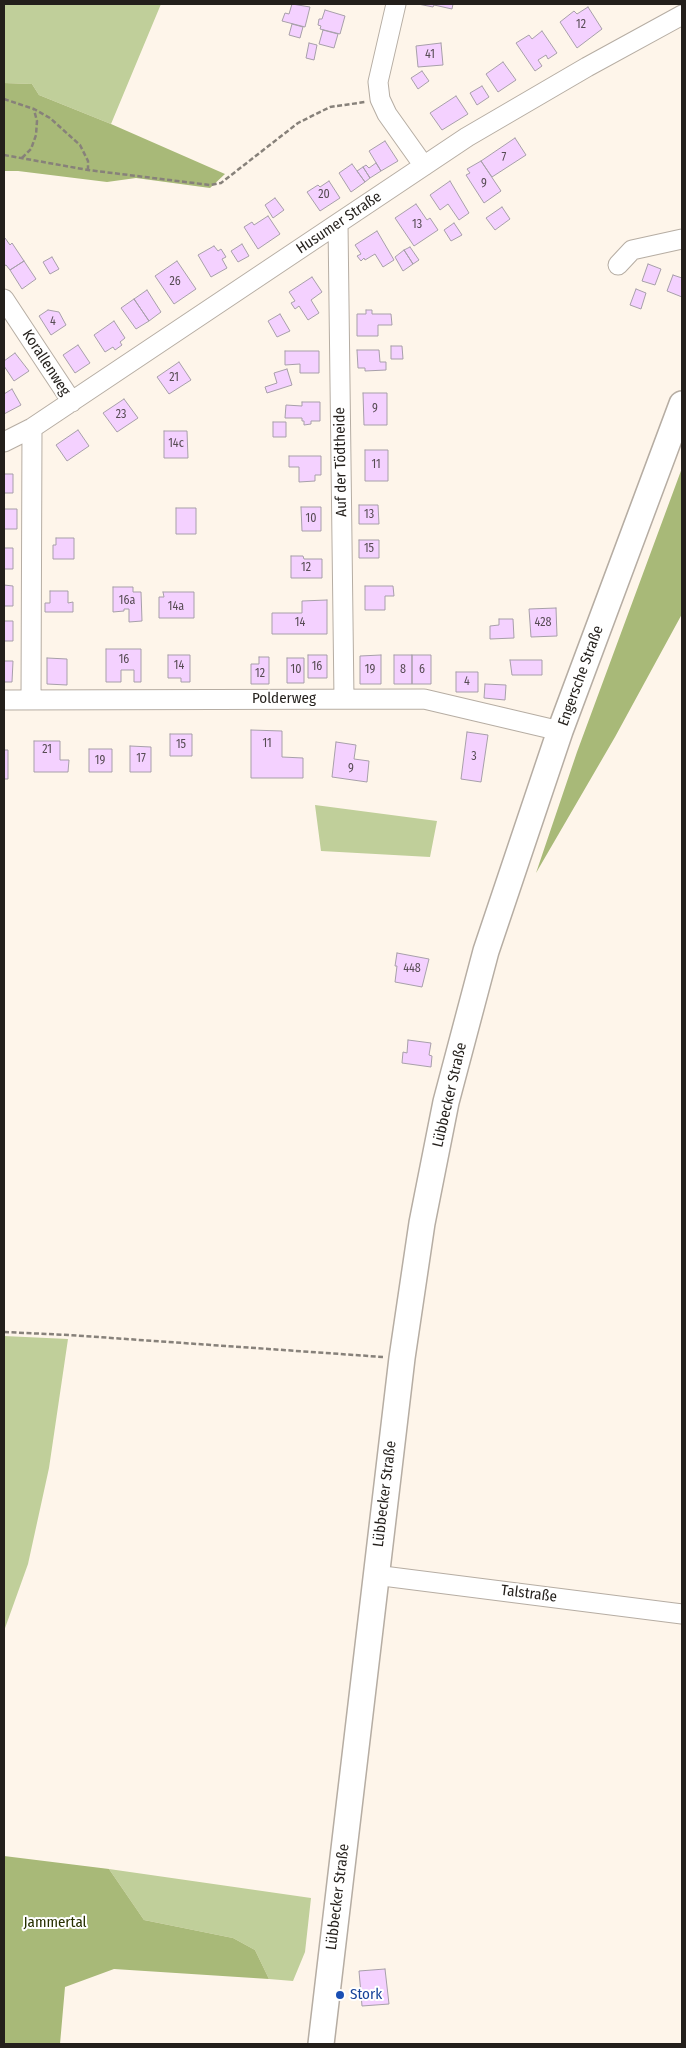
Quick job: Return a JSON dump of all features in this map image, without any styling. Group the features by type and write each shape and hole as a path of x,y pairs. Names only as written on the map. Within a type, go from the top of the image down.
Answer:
{"main road":[{"name":"Engersche Straße","path":"486,951 560,731 682,404"},
{"name":"Lübbecker Straße","path":"321,2044 375,1575 402,1358 422,1223 446,1102 486,951"}],"street":[{"path":"391,5 378,82 380,99 387,114 424,166"},
{"name":"Husumer Straße","path":"4,442 32,428 72,402 424,166 517,107 682,15"},
{"name":"Auf der Tödtheide","path":"338,224 344,699"},
{"path":"618,266 632,250 682,240"},
{"name":"Korallenweg","path":"4,298 72,402"},
{"path":"31,700 32,428"},
{"name":"Polderweg","path":"4,700 424,699 560,731"},
{"name":"Talstraße","path":"375,1575 682,1614"}],"path":[{"path":"4,98 34,109 50,118 80,145 88,161 88,170"},
{"path":"4,155 88,170 210,185 221,183 298,123 330,107 380,99"},
{"path":"22,158 30,150 36,135 37,121 34,109"},
{"path":"4,1332 69,1334 402,1358"}],"green space":[{"path":"4,4 161,4 111,124 39,95 32,84 4,83"},
{"path":"4,83 32,84 39,95 225,174 210,188 136,178 107,182 4,171"},
{"path":"682,468 682,614 615,737 536,873 577,752"},
{"path":"315,805 437,821 430,857 321,851"},
{"path":"4,1336 68,1339 49,1468 28,1564 4,1631"},
{"name":"Jammertal","path":"4,1856 109,1869 144,1920 233,1938 255,1950 269,1979 114,1969 65,1987 60,2044 4,2044"},
{"path":"109,1869 311,1898 305,1952 293,1981 269,1979 255,1950 233,1938 144,1920"}],"building":[{"path":"292,4 310,7 305,27 282,21 285,13 289,14"},
{"path":"418,4 453,4 452,9"},
{"path":"588,7 602,29 577,48 560,22 574,11 577,14"},
{"path":"325,10 345,16 340,34 320,29 321,26 318,25 319,19 322,19"},
{"path":"292,24 303,27 300,38 289,35"},
{"path":"323,30 338,34 334,48 319,44"},
{"path":"542,31 557,53 548,59 546,55 538,60 542,66 535,71 516,43 529,35 532,39"},
{"path":"309,43 317,45 314,60 306,58"},
{"path":"441,43 443,65 418,67 416,46"},
{"path":"503,62 516,80 498,92 486,74"},
{"path":"422,71 429,81 418,89 411,78"},
{"path":"482,86 489,97 477,105 470,93"},
{"path":"456,96 468,114 442,130 430,113"},
{"path":"515,138 526,155 492,177 481,161"},
{"path":"385,141 398,161 381,171 369,151"},
{"path":"481,161 501,191 484,203 466,175 470,173 467,169"},
{"path":"376,163 381,171 370,178 363,167 366,165 369,168"},
{"path":"352,164 365,182 351,192 339,173"},
{"path":"363,167 370,178 365,182 357,171"},
{"path":"329,181 340,198 320,211 307,192"},
{"path":"450,181 469,213 459,220 448,204 440,210 430,195"},
{"path":"275,198 284,210 273,218 265,205"},
{"path":"416,204 427,220 430,218 438,230 414,246 395,218"},
{"path":"502,207 510,219 495,230 486,218"},
{"path":"268,216 280,234 258,249 244,227 252,222 254,225"},
{"path":"454,223 462,235 451,241 444,230"},
{"path":"377,231 394,260 383,267 375,254 361,261 357,256 361,254 355,245"},
{"path":"4,238 10,245 12,243 24,261 10,270 6,265 4,266"},
{"path":"242,244 249,256 238,262 231,251"},
{"path":"214,246 218,251 221,249 226,257 222,259 227,268 211,277 198,255"},
{"path":"410,247 419,260 413,264 404,250"},
{"path":"404,250 413,264 403,271 395,257"},
{"path":"52,257 59,269 50,274 43,262"},
{"path":"24,261 36,279 22,289 10,270"},
{"path":"177,261 196,289 174,304 155,276"},
{"path":"648,264 661,269 655,285 642,281"},
{"path":"673,275 682,278 682,297 667,291"},
{"path":"312,277 322,292 311,300 319,313 308,320 299,306 295,309 291,303 295,301 289,292"},
{"path":"636,289 646,293 641,309 630,305"},
{"path":"147,290 161,312 149,321 134,299"},
{"path":"134,299 149,321 136,329 121,308"},
{"path":"48,310 59,312 66,325 51,335 39,316"},
{"path":"366,310 372,310 372,314 391,314 392,325 378,325 378,336 357,336 357,314 366,314"},
{"path":"280,314 290,331 277,337 268,321"},
{"path":"114,321 125,338 120,342 122,345 115,350 113,347 105,352 94,335"},
{"path":"78,345 90,363 75,373 63,355"},
{"path":"391,346 402,346 403,359 391,359"},
{"path":"357,350 379,350 380,362 386,362 386,370 365,371 365,368 358,368"},
{"path":"285,351 319,351 319,373 300,373 300,364 285,365"},
{"path":"15,353 29,371 14,381 4,366 4,361"},
{"path":"179,362 191,380 169,394 157,377"},
{"path":"287,369 292,385 267,393 265,387 277,383 274,373"},
{"path":"12,389 21,405 4,414 4,394"},
{"path":"363,393 387,393 387,425 364,425"},
{"path":"124,399 138,418 117,432 103,413"},
{"path":"302,402 320,402 320,421 311,421 311,424 304,425 302,418 285,418 286,405 302,406"},
{"path":"273,422 286,422 286,437 273,437"},
{"path":"78,430 89,446 67,461 56,445"},
{"path":"164,431 187,431 188,458 164,458"},
{"path":"365,450 388,450 388,481 365,481"},
{"path":"289,456 321,456 321,475 315,475 315,481 299,482 299,467 289,467"},
{"path":"4,474 13,474 13,493 4,493"},
{"path":"359,505 378,505 379,524 359,524"},
{"path":"301,507 321,507 321,531 302,531"},
{"path":"176,508 196,508 196,534 176,534"},
{"path":"4,509 17,509 17,529 4,529"},
{"path":"56,538 74,538 74,559 53,559 53,545 56,545"},
{"path":"359,540 379,540 379,558 359,558"},
{"path":"4,548 13,548 13,569 4,569"},
{"path":"291,556 303,556 304,559 322,559 322,578 291,578"},
{"path":"4,585 13,586 13,606 4,606"},
{"path":"365,586 393,586 394,596 385,596 385,610 365,610"},
{"path":"113,587 133,587 133,592 141,592 142,621 129,622 129,609 113,612"},
{"path":"50,591 68,591 68,603 73,602 73,612 45,612 45,603 50,603"},
{"path":"163,592 194,592 194,618 159,618 159,597 164,597"},
{"path":"327,600 327,634 272,634 272,613 302,613 302,601"},
{"path":"556,608 557,636 531,637 529,609"},
{"path":"499,619 513,619 514,638 490,639 490,626 499,625"},
{"path":"4,621 13,621 13,641 4,641"},
{"path":"106,649 141,649 141,682 134,682 134,670 121,670 121,682 106,682"},
{"path":"168,655 190,655 190,682 181,682 181,678 168,678"},
{"path":"308,655 327,655 327,678 308,678"},
{"path":"381,655 381,684 360,684 360,656"},
{"path":"394,655 412,655 412,684 394,684"},
{"path":"412,655 431,655 431,684 412,684"},
{"path":"259,657 269,657 269,684 251,684 251,664 259,664"},
{"path":"47,658 67,659 67,685 47,684"},
{"path":"287,658 304,658 304,683 287,683"},
{"path":"510,660 542,660 542,675 512,675"},
{"path":"4,661 13,661 12,682 4,682"},
{"path":"456,672 478,672 478,692 456,692"},
{"path":"485,684 506,685 505,700 484,698"},
{"path":"251,730 282,731 282,757 303,758 303,778 251,778"},
{"path":"467,732 488,735 481,782 461,779"},
{"path":"170,734 192,734 192,756 170,756"},
{"path":"34,741 60,741 60,760 69,760 68,772 34,772"},
{"path":"336,742 356,745 354,759 369,761 367,782 332,777"},
{"path":"130,746 151,747 151,772 130,772"},
{"path":"89,749 112,749 112,772 89,772"},
{"path":"4,750 8,750 8,779 4,779"},
{"path":"397,953 429,959 422,987 395,982"},
{"path":"408,1040 431,1043 429,1055 432,1056 431,1067 402,1063 403,1052 407,1053"},
{"path":"385,1969 389,2004 362,2006 359,1971"}],"place":[{"name":"Stork","path":"340,1995"}]}
